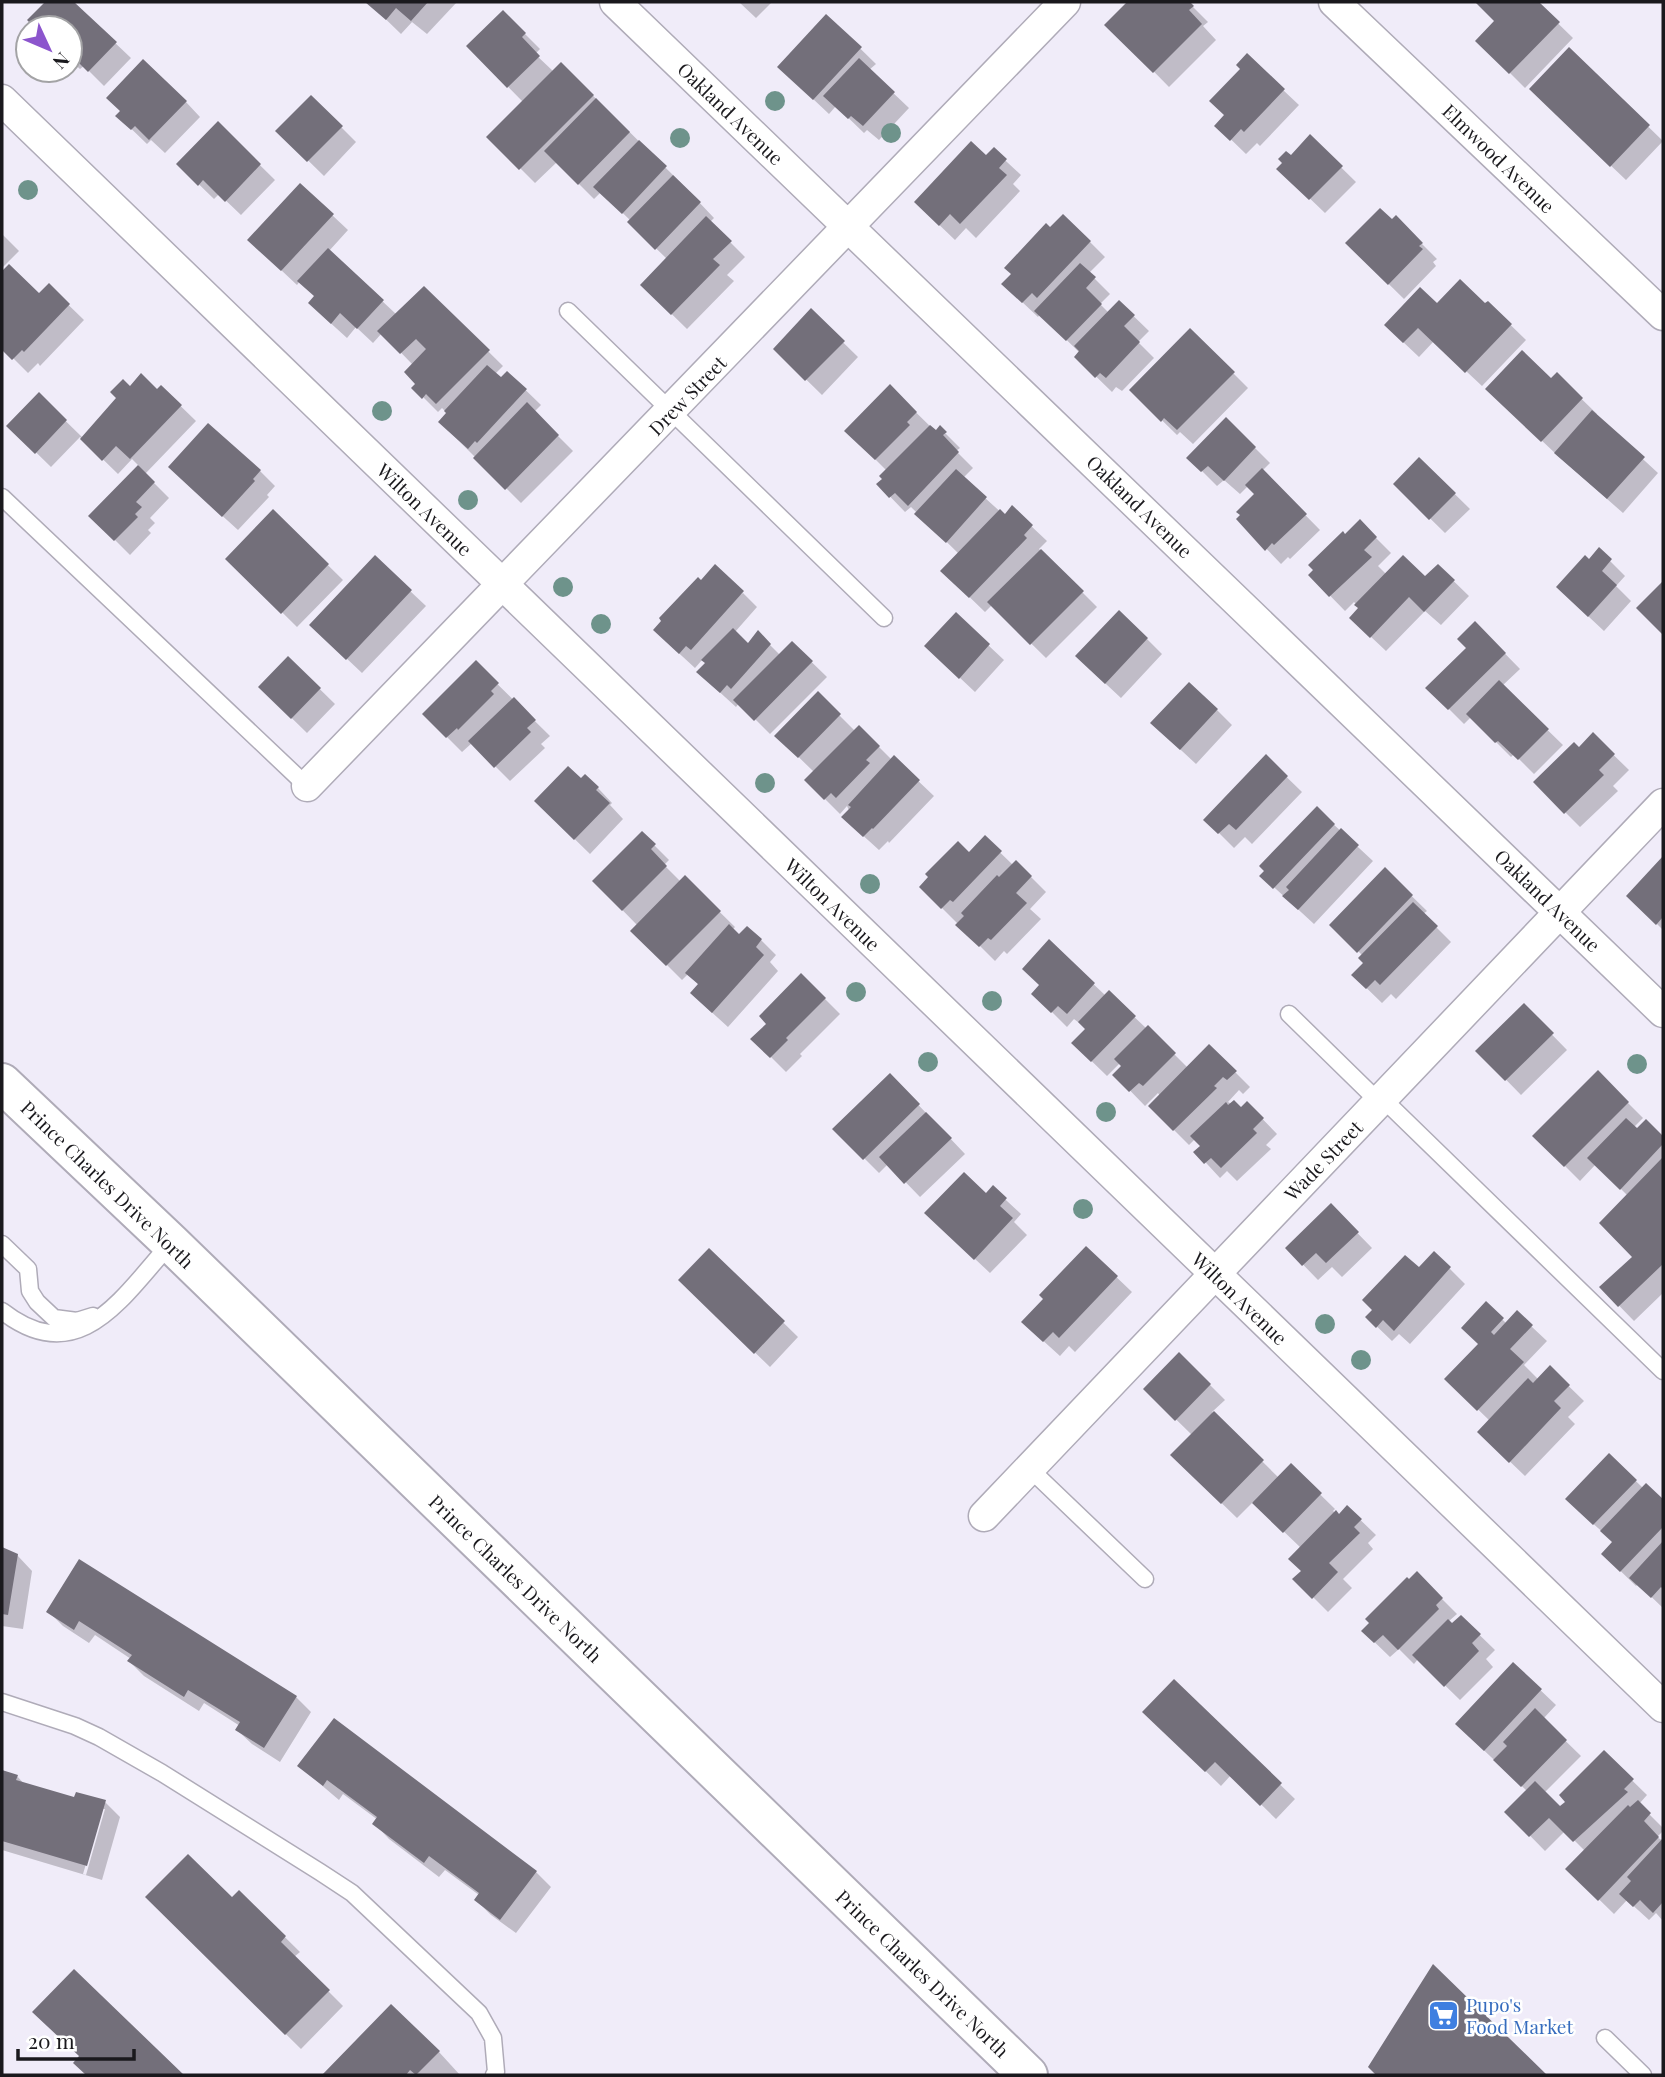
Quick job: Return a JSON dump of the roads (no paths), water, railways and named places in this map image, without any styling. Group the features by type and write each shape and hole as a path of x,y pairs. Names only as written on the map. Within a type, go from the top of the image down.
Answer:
{"main road":[{"name":"Prince Charles Drive North","path":"2,1083 171,1243 1028,2075"}],"street":[{"name":"Oakland Avenue","path":"615,2 1663,1012"},
{"name":"Drew Street","path":"307,786 1065,2"},
{"name":"Elmwood Avenue","path":"1334,2 1663,315"},
{"name":"Wilton Avenue","path":"2,100 1663,1707"},
{"name":"Wade Street","path":"984,1516 1663,804"}],"lane":[{"path":"568,311 884,618"},
{"path":"2,497 307,786"},
{"path":"1289,1014 1663,1371"},
{"path":"2,1311 24,1326 41,1333 65,1334 85,1327 108,1311 171,1243"},
{"path":"2,1244 28,1269 30,1291 54,1318 77,1321 108,1311"},
{"path":"1029,1468 1145,1579"},
{"path":"2,1702 75,1726 99,1737 173,1780 352,1893 480,2013 494,2038 494,2075"},
{"path":"1605,2038 1643,2075"}],"place":[{"name":"Pupo's Food Market","path":"1443,2015"}]}
